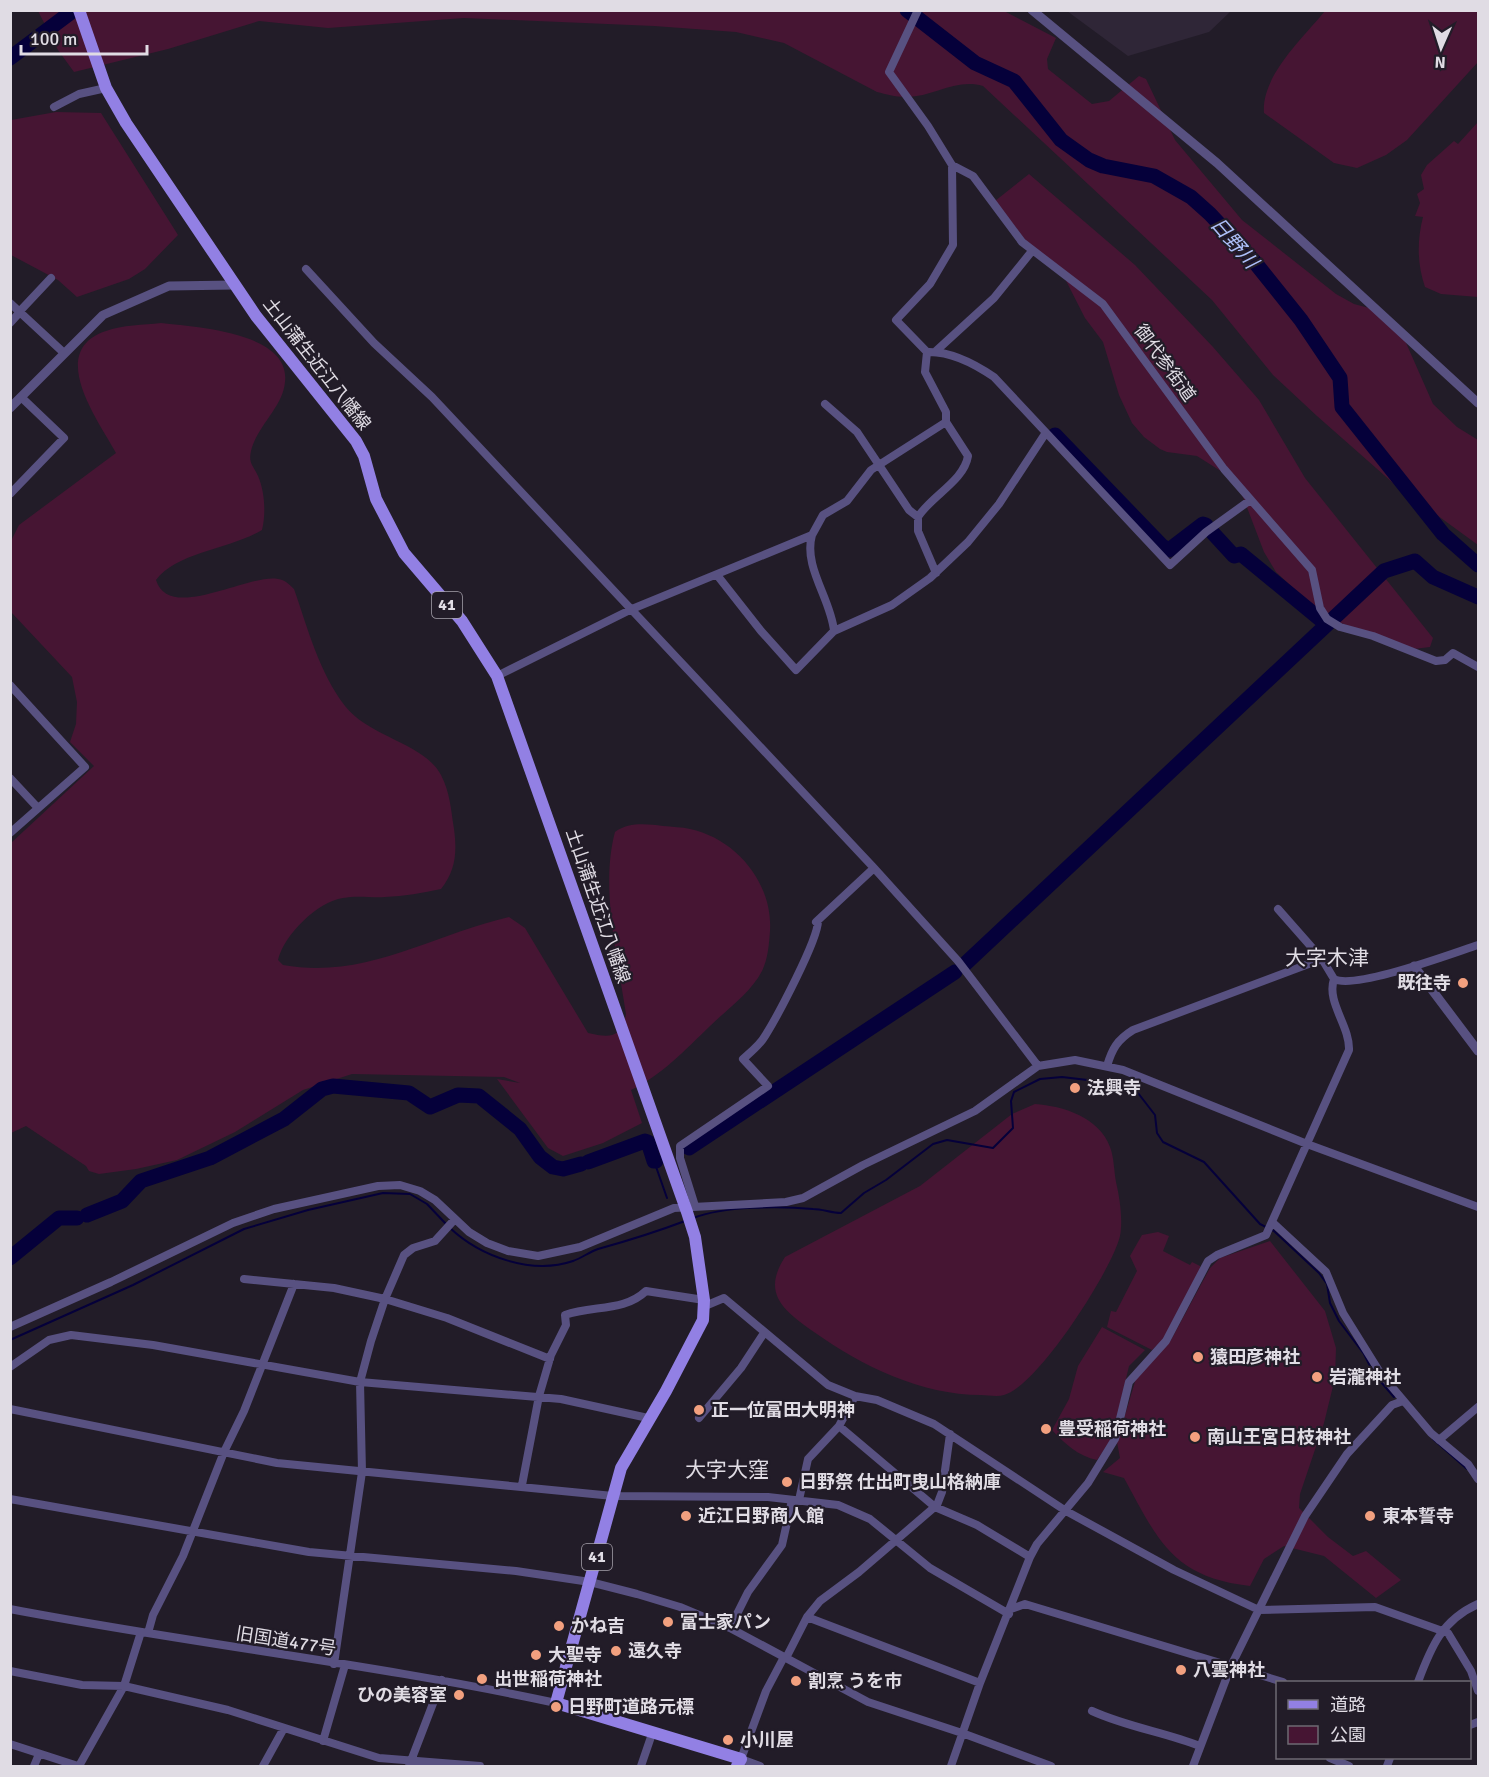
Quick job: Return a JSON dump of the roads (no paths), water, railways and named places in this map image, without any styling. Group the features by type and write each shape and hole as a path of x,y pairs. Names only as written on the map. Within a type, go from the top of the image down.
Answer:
{"main road":[{"name":"土山蒲生近江八幡線","path":"79,10 106,88 126,123 234,285 357,441 364,456 376,499 404,553 462,621 497,676 689,1208 705,1303 698,1333 629,1450 612,1496 556,1702"},
{"path":"556,1702 653,1731 739,1763"}],"street":[{"name":"御代参街道","path":"918,10 889,72 933,133 952,165 973,176 1008,226 1032,251 1103,304 1249,501 1289,541 1312,570 1320,608 1330,621 1440,662 1453,653 1479,667"},
{"path":"1032,10 1216,163 1479,403"},
{"path":"54,107 79,94 106,88"},
{"path":"952,165 953,245 930,284 896,320 932,352 964,360 994,377 1170,565 1206,532 1249,501"},
{"path":"936,573 918,531 918,518 925,506 959,475 968,456 946,422 946,412 926,372 932,352 994,298 1032,251"},
{"path":"306,269 375,343 432,397 874,868 958,961 1038,1066"},
{"path":"10,323 51,278"},
{"path":"10,408 103,315 169,286 234,285"},
{"path":"10,303 64,353"},
{"path":"10,494 64,438 21,397"},
{"path":"825,404 851,424 909,510 918,518"},
{"path":"834,631 829,605 810,557 812,536 823,515 847,501 877,465 946,422"},
{"path":"717,575 760,631 796,670 834,631 892,605 936,573 980,530 1045,434"},
{"path":"497,676 632,609 812,536"},
{"path":"10,685 85,767 10,833"},
{"path":"10,777 38,808"},
{"path":"689,1208 680,1146 768,1086 742,1059 765,1036 817,932 816,922 874,868"},
{"path":"951,1767 980,1683 1037,1544 1088,1483 1115,1439 1129,1382 1166,1341 1208,1261 1217,1255 1256,1241 1266,1234 1348,1050 1347,1033 1339,1014 1332,986 1334,979 1322,959 1278,909"},
{"path":"1334,979 1351,981 1414,966 1479,945"},
{"path":"1107,1066 1111,1050 1122,1036 1132,1030 1322,959"},
{"path":"1414,966 1479,1051"},
{"path":"10,1327 111,1282 233,1223 274,1209 378,1186 400,1185 428,1195 453,1221 487,1243 508,1251 538,1256 580,1247 689,1208 786,1202 803,1198 863,1165 975,1111 1038,1066 1075,1060 1123,1070 1307,1144 1479,1206"},
{"path":"334,1664 354,1513 362,1472 360,1382 385,1299 404,1255 413,1248 435,1241 453,1221"},
{"path":"1271,1224 1326,1272 1348,1322 1369,1351 1381,1374 1439,1440 1468,1464 1479,1479"},
{"path":"244,1278 334,1288 385,1299 447,1318 550,1359"},
{"path":"10,1744 79,1767 124,1686 144,1632 192,1532 262,1367 294,1284"},
{"path":"522,1485 539,1396 550,1359 566,1324 565,1315 577,1311 620,1306 636,1301 646,1291 705,1303 724,1298 828,1385 855,1396 877,1400 934,1424 1066,1510 1173,1570 1259,1610 1375,1607 1448,1633 1458,1646 1479,1691"},
{"path":"699,1418 741,1368 764,1333"},
{"path":"10,1367 49,1340 71,1335 153,1345 262,1367 360,1382 539,1396 609,1408 648,1418"},
{"path":"730,1628 748,1592 782,1545 808,1459 839,1426 855,1396"},
{"path":"1192,1767 1231,1666 1298,1529 1347,1454 1392,1405 1403,1401"},
{"path":"1439,1440 1479,1407"},
{"path":"10,1409 277,1463 450,1482 522,1485 612,1496 796,1500 838,1505 870,1519 895,1542 948,1580 1010,1612"},
{"path":"839,1426 935,1507 977,1525 1030,1557"},
{"path":"760,1767 739,1763 766,1691 807,1617 820,1601 935,1507 942,1492 950,1434"},
{"path":"10,1500 192,1532 350,1556 516,1571 590,1582 680,1607 730,1628 868,1702 962,1733 1051,1767"},
{"path":"1010,1612 1025,1604 1277,1681"},
{"path":"1419,1681 1442,1630 1458,1615 1479,1604"},
{"name":"旧国道477号","path":"10,1609 442,1680 556,1702"},
{"path":"807,1617 980,1683"},
{"path":"323,1741 345,1665"},
{"path":"10,1671 82,1684 124,1686 228,1710 379,1758 410,1764 480,1767"},
{"path":"410,1764 442,1680"},
{"path":"1092,1711 1130,1726 1157,1731 1200,1746"},
{"path":"263,1767 284,1728"},
{"path":"640,1767 653,1731"},
{"path":"34,1767 39,1754"},
{"path":"1332,1759 1349,1767"}],"waterway":[{"name":"日野川","path":"10,58 74,10"},
{"name":"日野川","path":"907,10 975,63 1014,81 1061,140 1089,160 1103,166 1154,176 1191,197 1210,214 1253,260 1301,320 1340,378 1342,407 1443,534 1478,565"},
{"path":"1055,435 1162,546 1169,550 1203,524 1206,525"},
{"path":"1211,531 1234,556 1241,554 1326,624"},
{"path":"965,964 1384,571 1415,561 1433,577 1478,597"},
{"path":"689,1148 955,972"},
{"path":"693,1218 720,1211 769,1207 817,1209 841,1213 864,1193 886,1180 933,1144 947,1140 993,1148 1013,1128 1011,1101 1014,1092 1040,1079 1062,1077 1113,1083 1138,1093 1155,1115 1157,1133 1163,1142 1204,1162 1260,1224 1274,1231 1319,1273 1327,1284 1330,1303 1339,1321 1364,1354 1374,1374 1394,1397"},
{"path":"87,1215 122,1201 141,1181 210,1158 284,1119 322,1089 333,1086 409,1093 430,1107 458,1095 479,1096 520,1129 540,1157 553,1167 563,1169 581,1164"},
{"path":"588,1162 645,1141 648,1142 654,1161 656,1161"},
{"path":"654,1161 667,1198"},
{"path":"10,1340 133,1285 244,1229 308,1210 383,1193 410,1194 427,1204 446,1224"},
{"path":"10,1258 59,1218 77,1218"},
{"path":"450,1228 492,1255 508,1261 541,1266 573,1261 598,1249 685,1221"},
{"path":"1433,1439 1467,1469"}],"place":[{"name":"既往寺","path":"1463,983"},
{"name":"法興寺","path":"1075,1088"},
{"name":"猿田彦神社","path":"1198,1357"},
{"name":"岩瀧神社","path":"1317,1377"},
{"name":"正一位富田大明神","path":"699,1410"},
{"name":"豊受稲荷神社","path":"1046,1429"},
{"name":"南山王宮日枝神社","path":"1195,1437"},
{"name":"日野祭 仕出町曳山格納庫","path":"787,1482"},
{"name":"近江日野商人館","path":"686,1516"},
{"name":"東本誓寺","path":"1370,1516"},
{"name":"富士家パン","path":"668,1622"},
{"name":"かね吉","path":"559,1626"},
{"name":"遠久寺","path":"616,1651"},
{"name":"大聖寺","path":"536,1655"},
{"name":"八雲神社","path":"1181,1670"},
{"name":"出世稲荷神社","path":"482,1679"},
{"name":"割烹 うを市","path":"796,1681"},
{"name":"ひの美容室","path":"459,1695"},
{"name":"日野町道路元標","path":"556,1707"},
{"name":"小川屋","path":"728,1740"}],"district":[{"name":"大字木津","path":"1327,958"},
{"name":"大字大窪","path":"727,1470"}]}
